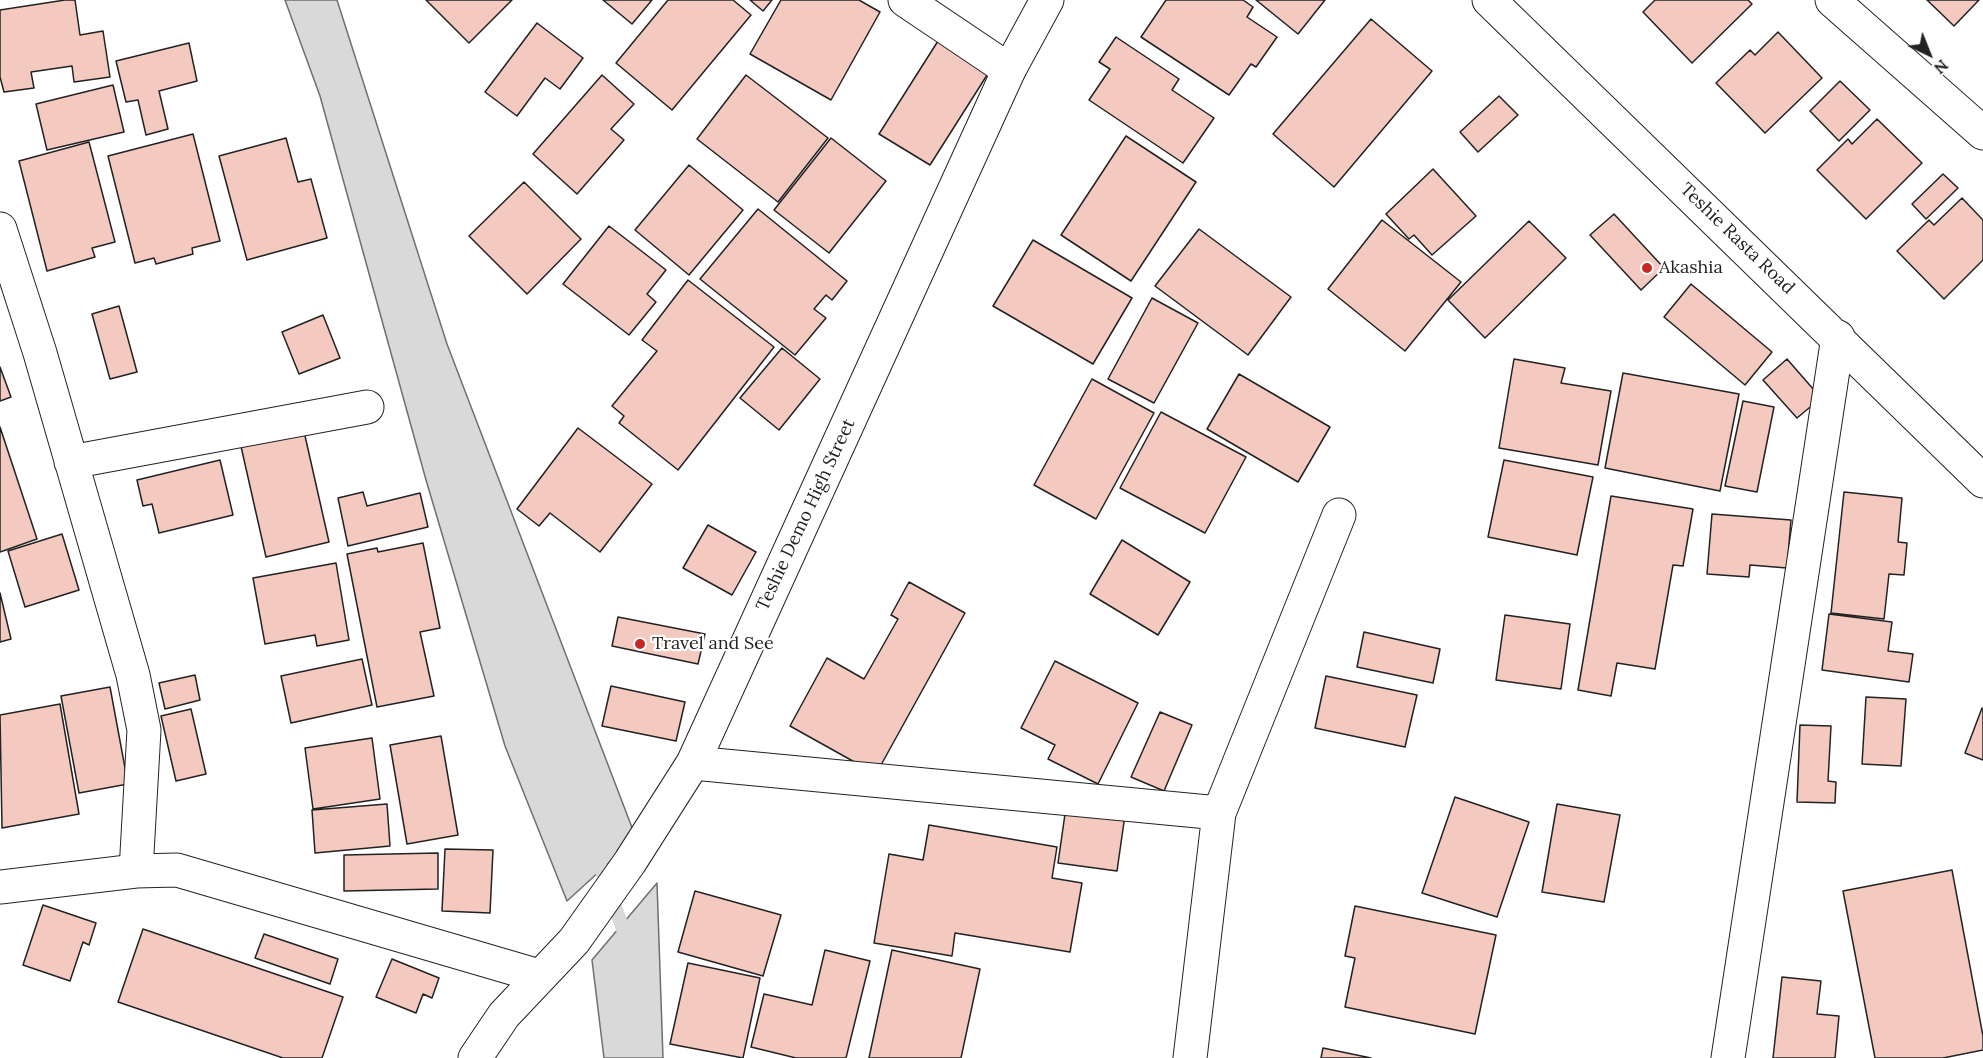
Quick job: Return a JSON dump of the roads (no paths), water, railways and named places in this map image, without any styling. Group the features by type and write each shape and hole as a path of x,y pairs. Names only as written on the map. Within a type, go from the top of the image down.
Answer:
{"street":[{"path":"905,0 1009,70"},
{"name":"Teshie Demo High Street","path":"475,1058 504,1015 574,941 630,862 693,763 1009,70 1047,0"},
{"name":"Teshie Rasta Road","path":"1489,0 1838,337 1983,481"},
{"path":"1832,0 1983,133"},
{"path":"0,229 72,462 133,675 144,730 136,871"},
{"path":"1728,1058 1838,337"},
{"path":"72,462 368,407"},
{"path":"1190,1058 1219,813 1339,515"},
{"path":"693,763 1219,813"},
{"path":"0,887 136,871 177,870 540,976"}],"waterway":[{"path":"596,854 628,943"}],"place":[{"name":"Akashia","path":"1647,268"},
{"name":"Travel and See","path":"640,644"}]}
